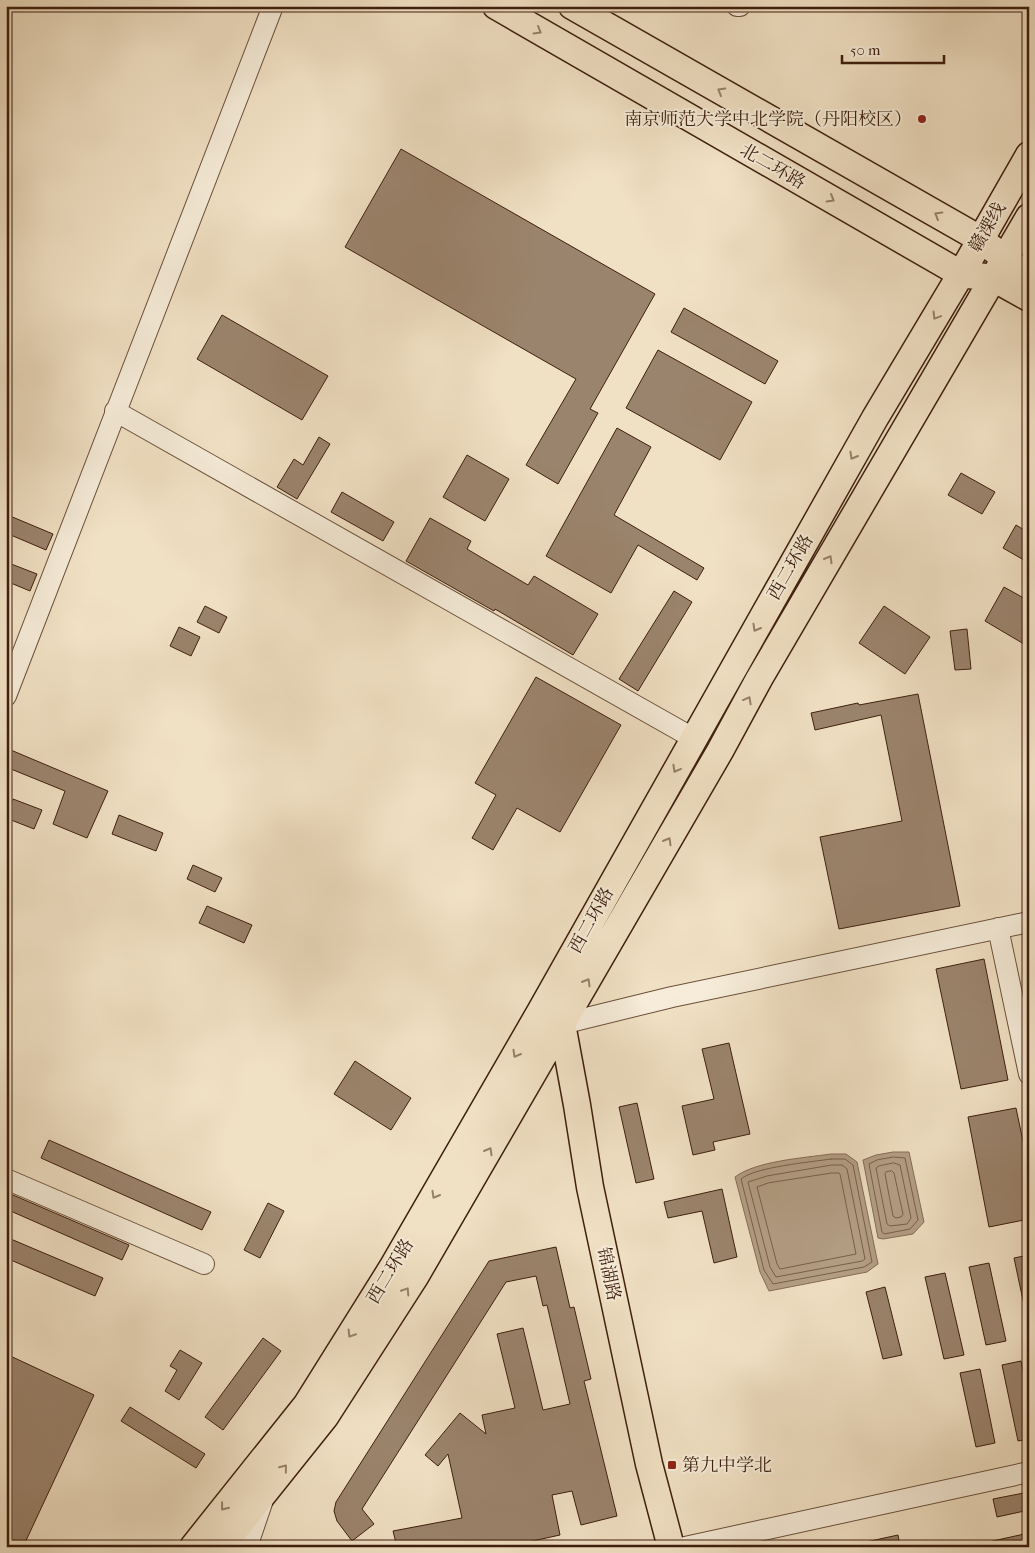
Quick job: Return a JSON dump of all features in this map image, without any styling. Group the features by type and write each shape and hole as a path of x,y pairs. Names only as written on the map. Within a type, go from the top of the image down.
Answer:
{"main road":[{"name":"北二环路","path":"496,6 961,274 999,268 1029,277"},
{"name":"北二环路","path":"572,6 980,239 999,268 1029,298"},
{"name":"赣溧线","path":"961,274 1029,154"},
{"name":"赣溧线","path":"999,268 1029,217"},
{"name":"西二环路","path":"194,1547 325,1417 415,1276 720,751 759,679 999,268"},
{"name":"西二环路","path":"221,1547 258,1482 387,1277 540,1012 875,418 961,274"},
{"path":"693,738 720,751"},
{"path":"540,1012 562,1024"},
{"name":"锦湖路","path":"562,1024 590,1188 649,1464 671,1547"}],"street":[{"path":"6,696 273,6"},
{"path":"116,411 693,738"},
{"path":"562,1024 672,997 1029,922"},
{"path":"998,928 1029,1074"},
{"path":"6,1179 204,1264"},
{"path":"685,1547 1029,1472"},
{"path":"247,1547 258,1482"}],"water":[{"path":"893,1152 909,1152 924,1222 913,1234 883,1239 878,1238 863,1160"},
{"path":"831,1154 846,1154 857,1162 878,1264 867,1272 769,1291 760,1272 735,1177 755,1167 767,1164"}],"building":[{"path":"401,149 655,294 590,409 598,413 558,484 526,465 576,379 345,247"},
{"path":"684,308 778,361 765,384 671,332"},
{"path":"222,315 328,376 302,420 197,359"},
{"path":"658,350 752,402 720,460 626,408"},
{"path":"617,428 651,447 614,515 704,568 697,580 638,545 611,593 546,556"},
{"path":"319,437 330,444 297,499 277,487 294,459 303,465"},
{"path":"467,455 509,479 485,521 443,497"},
{"path":"961,473 995,492 982,514 948,495"},
{"path":"342,492 394,522 383,541 331,512"},
{"path":"10,516 53,534 46,550 6,533 6,524"},
{"path":"430,518 471,541 467,549 528,585 534,576 598,614 573,655 495,609 494,611 406,561"},
{"path":"1016,525 1029,533 1029,563 1003,548"},
{"path":"6,562 37,574 30,591 6,581"},
{"path":"1004,587 1029,601 1029,647 985,621"},
{"path":"674,591 692,602 638,691 619,679"},
{"path":"205,606 227,617 219,633 197,622"},
{"path":"884,606 930,637 905,674 859,643"},
{"path":"179,627 200,637 191,656 170,646"},
{"path":"967,629 971,669 955,670 950,631"},
{"path":"536,677 621,725 560,832 517,808 493,850 472,838 496,795 475,783"},
{"path":"918,694 960,906 839,929 820,837 902,821 881,715 815,730 811,713 858,703 859,705"},
{"path":"6,748 108,791 87,838 53,824 65,791 6,767"},
{"path":"13,799 42,810 34,829 6,818"},
{"path":"119,815 163,833 156,851 112,834"},
{"path":"193,865 222,878 215,892 187,879"},
{"path":"207,906 252,925 244,943 199,923"},
{"path":"984,959 1008,1080 961,1089 936,969"},
{"path":"729,1043 750,1134 713,1142 715,1150 693,1155 682,1106 714,1099 702,1049"},
{"path":"355,1061 411,1098 391,1130 334,1094"},
{"path":"637,1103 654,1179 636,1183 619,1107"},
{"path":"1016,1108 1029,1170 1029,1219 989,1227 968,1117"},
{"path":"49,1140 211,1212 202,1230 41,1158"},
{"path":"722,1189 737,1257 714,1263 702,1211 668,1218 664,1202"},
{"path":"6,1192 129,1245 122,1260 6,1209"},
{"path":"268,1203 284,1211 260,1258 244,1250"},
{"path":"6,1237 103,1278 95,1296 6,1258"},
{"path":"556,1247 570,1308 574,1307 591,1379 584,1381 617,1516 581,1525 572,1491 552,1495 560,1535 505,1547 397,1547 393,1531 462,1518 448,1454 438,1466 425,1455 460,1413 486,1434 482,1415 515,1408 497,1334 523,1328 543,1410 570,1404 547,1305 543,1306 536,1276 506,1282 362,1509 374,1524 352,1541 337,1521 334,1511 336,1502 489,1261"},
{"path":"1029,1255 1029,1304 1024,1305 1014,1258"},
{"path":"989,1263 1006,1341 986,1345 969,1267"},
{"path":"945,1273 964,1355 944,1359 925,1277"},
{"path":"885,1287 902,1355 883,1359 866,1292"},
{"path":"263,1338 281,1351 223,1430 205,1417"},
{"path":"180,1350 202,1363 179,1400 165,1391 177,1370 170,1366"},
{"path":"6,1354 94,1395 23,1547 6,1547"},
{"path":"1021,1361 1029,1399 1029,1439 1018,1441 1002,1365"},
{"path":"980,1369 995,1443 976,1447 960,1373"},
{"path":"130,1407 205,1454 196,1468 121,1421"},
{"path":"1029,1492 1029,1510 997,1517 993,1499"},
{"path":"1029,1533 1029,1547 989,1547 988,1542"},
{"path":"898,1535 900,1547 867,1547 866,1542"}],"place":[{"name":"南京师范大学中北学院（丹阳校区）","path":"922,119"},
{"name":"第九中学北","path":"672,1465"}]}
